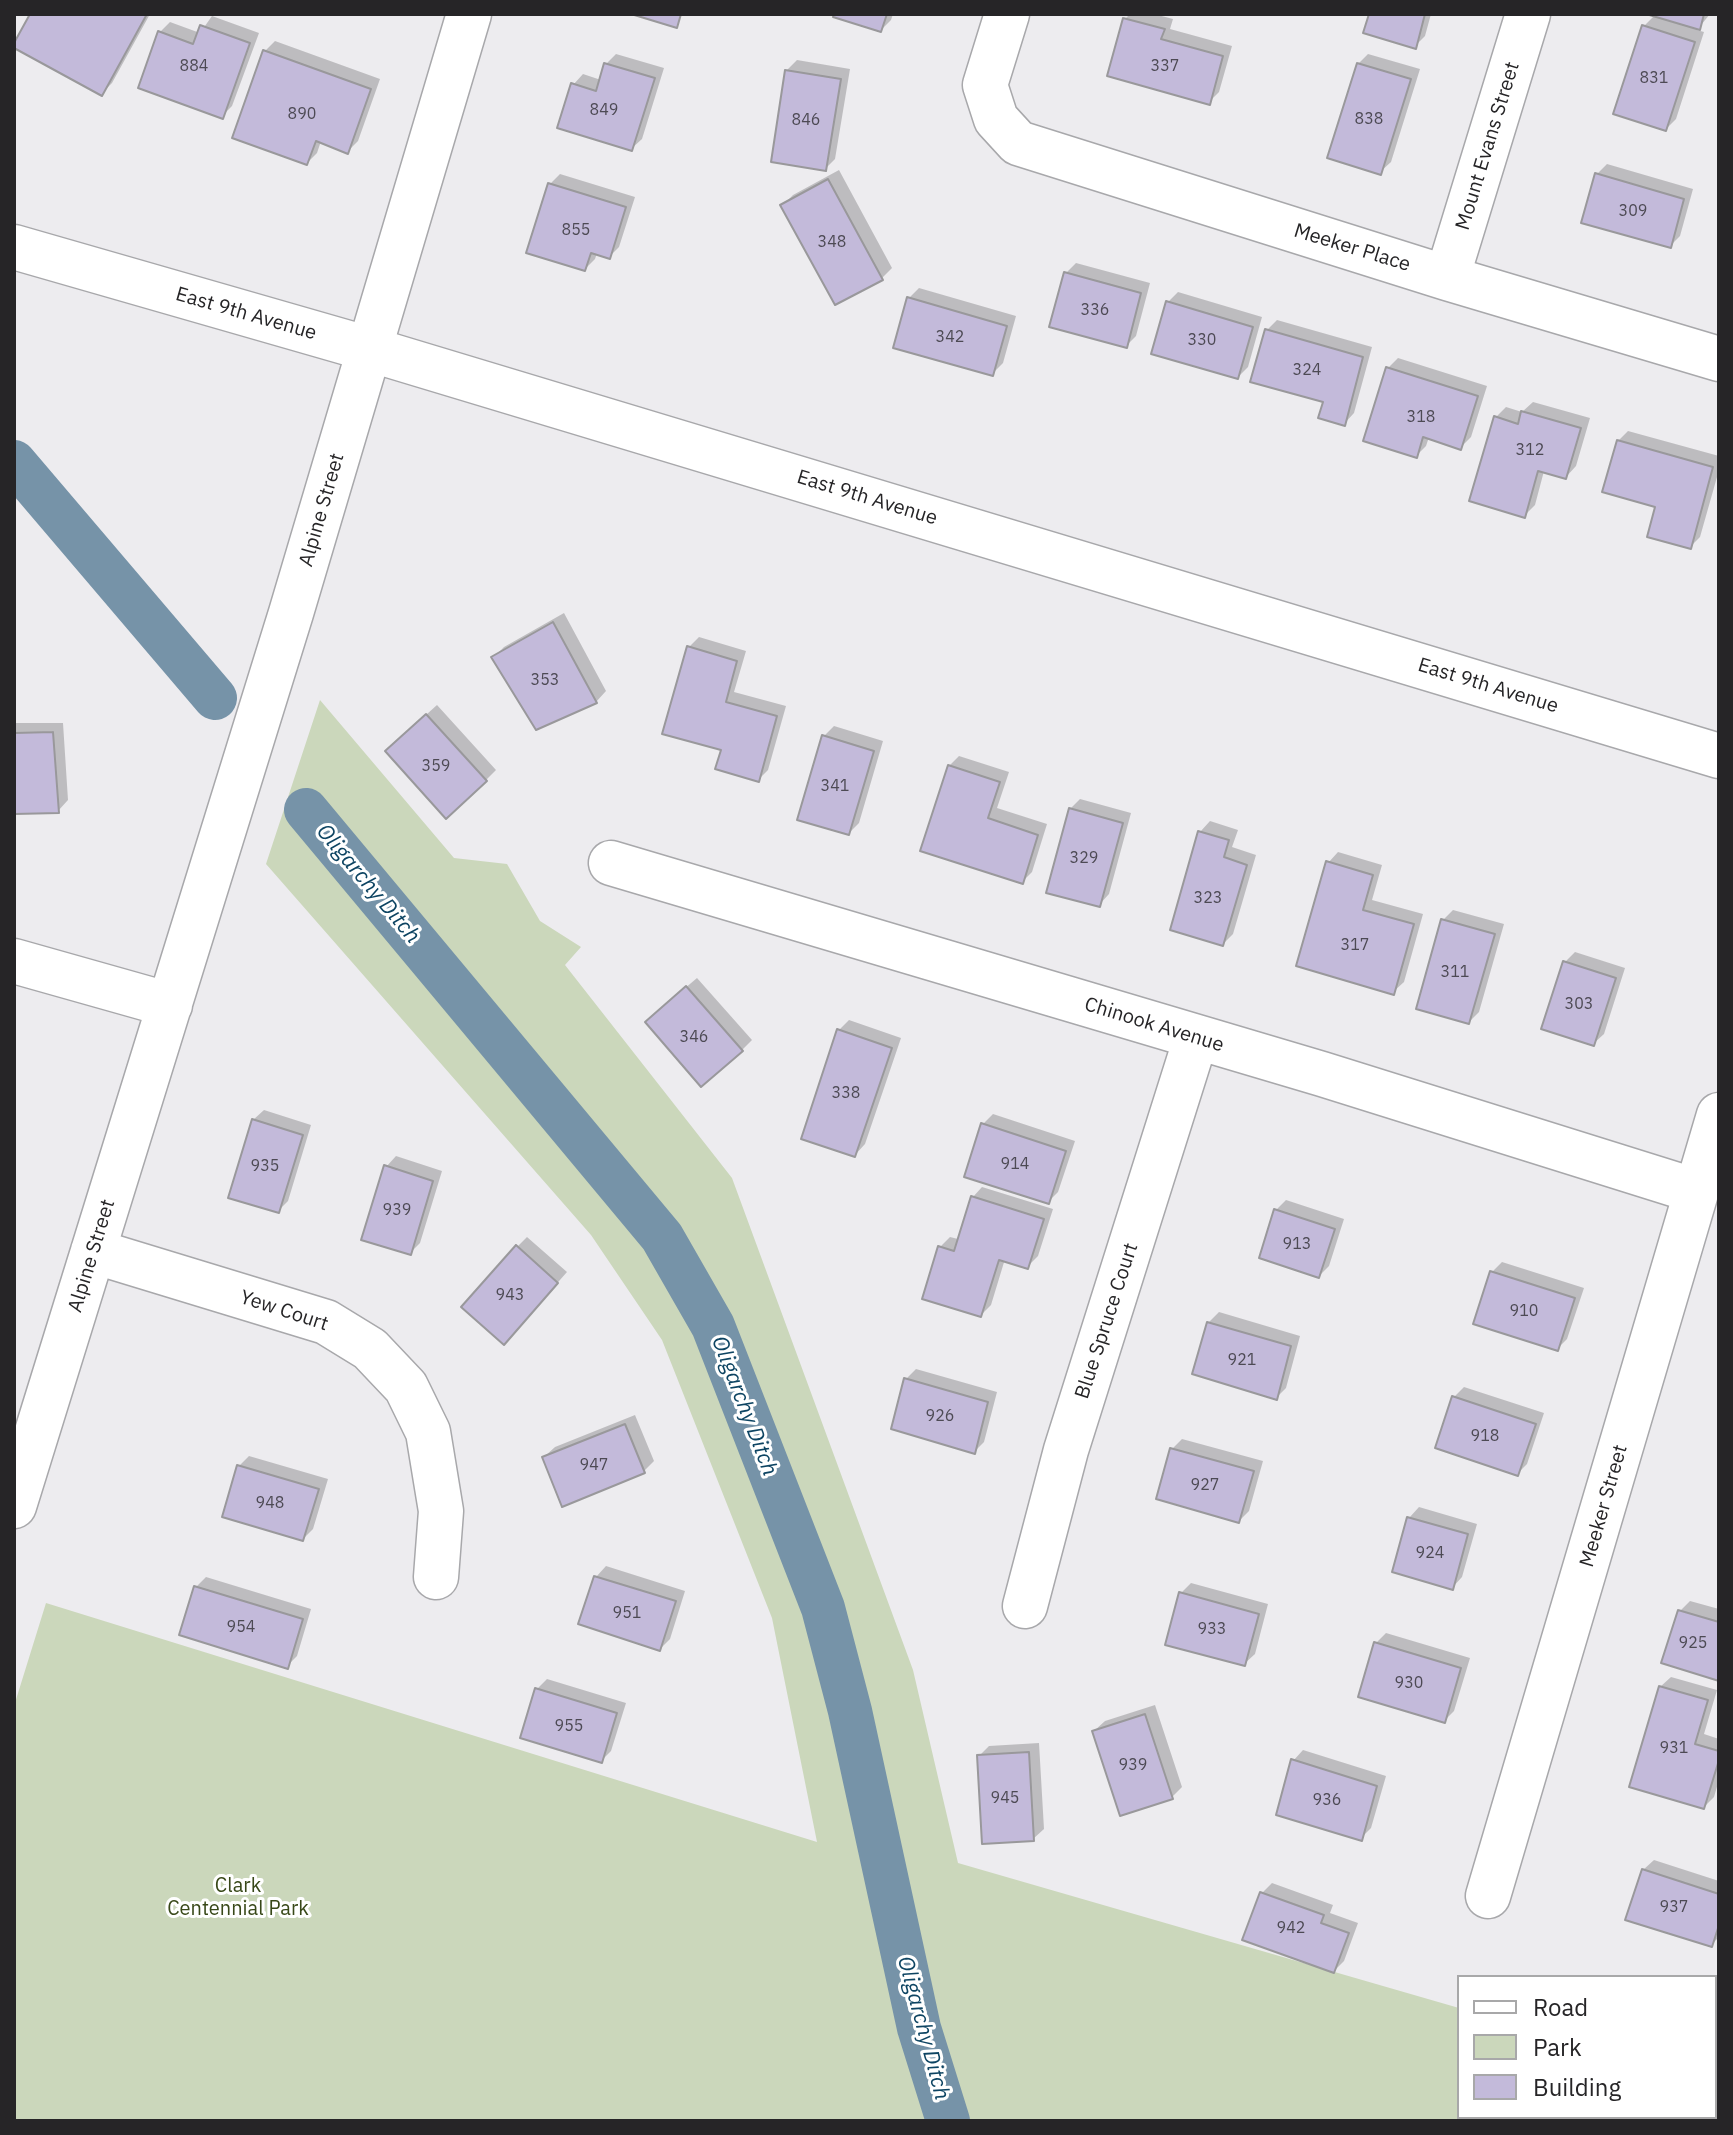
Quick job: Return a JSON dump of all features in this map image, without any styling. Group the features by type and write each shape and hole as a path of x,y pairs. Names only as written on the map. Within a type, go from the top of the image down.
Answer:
{"street":[{"name":"Alpine Street","path":"14,1506 287,629 469,14"},
{"name":"Meeker Place","path":"1007,14 985,85 996,119 1018,143 1447,278 1719,359"},
{"name":"Mount Evans Street","path":"1447,278 1528,14"},
{"name":"East 9th Avenue","path":"14,247 369,349 1719,756"},
{"name":"Chinook Avenue","path":"611,863 1322,1074 1696,1191"},
{"path":"14,961 170,1005"},
{"name":"Blue Spruce Court","path":"1025,1606 1066,1450 1196,1038"},
{"name":"Meeker Street","path":"1488,1896 1719,1115"},
{"name":"Yew Court","path":"93,1251 326,1322 370,1349 406,1387 428,1432 441,1511 436,1577"}],"green space":[{"name":"Clark Centennial Park","path":"320,700 454,858 507,864 540,921 581,947 565,965 732,1178 913,1670 958,1863 1457,2007 1457,2119 1717,2119 1717,2084 1719,2121 14,2121 14,1706 46,1603 817,1842 772,1618 662,1340 591,1235 266,864"}],"building":[{"path":"30,14 147,14 102,96 14,48"},
{"path":"631,14 681,14 677,28"},
{"path":"834,14 887,14 881,32 833,17"},
{"path":"1369,14 1425,14 1416,49 1363,33"},
{"path":"1646,14 1704,14 1700,30"},
{"path":"1123,18 1165,29 1161,39 1223,56 1210,105 1107,76"},
{"path":"200,25 250,43 223,119 138,88 158,31 193,44"},
{"path":"1642,25 1695,42 1666,131 1613,114"},
{"path":"263,50 371,89 348,154 316,141 307,165 232,138"},
{"path":"604,63 655,78 632,151 557,128 571,83 596,91"},
{"path":"1357,63 1411,79 1381,175 1327,158"},
{"path":"785,70 841,79 826,171 771,162"},
{"path":"1595,173 1684,199 1671,248 1581,223"},
{"path":"828,179 883,280 835,305 780,205"},
{"path":"548,183 626,207 610,259 591,253 585,271 526,253"},
{"path":"1064,272 1141,293 1127,348 1049,327"},
{"path":"907,297 1007,326 993,376 893,348"},
{"path":"1166,301 1253,327 1238,379 1151,354"},
{"path":"1265,329 1363,357 1345,426 1318,418 1323,402 1250,382"},
{"path":"1386,367 1478,396 1461,450 1423,437 1417,458 1363,441"},
{"path":"1521,411 1581,428 1566,479 1538,471 1525,518 1469,501 1494,416 1518,424"},
{"path":"1617,440 1713,467 1691,549 1647,537 1655,507 1602,492"},
{"path":"553,622 597,703 536,730 491,657"},
{"path":"687,646 737,661 726,702 777,716 759,782 715,769 721,750 662,734"},
{"path":"426,714 487,781 446,819 385,751"},
{"path":"53,732 59,813 14,814 14,733"},
{"path":"822,735 874,751 849,835 797,820"},
{"path":"948,765 1000,782 988,818 1038,835 1023,884 920,851"},
{"path":"1069,808 1123,823 1100,907 1046,893"},
{"path":"1198,831 1229,840 1224,857 1247,865 1223,946 1170,930"},
{"path":"1326,861 1373,875 1363,910 1414,924 1394,995 1296,966"},
{"path":"1441,919 1495,934 1469,1024 1416,1009"},
{"path":"1563,961 1616,978 1594,1046 1541,1029"},
{"path":"686,986 743,1051 701,1087 645,1022"},
{"path":"837,1029 892,1048 855,1157 801,1139"},
{"path":"252,1119 303,1135 279,1213 228,1198"},
{"path":"981,1123 1066,1151 1049,1204 964,1177"},
{"path":"384,1165 433,1181 411,1255 361,1240"},
{"path":"971,1196 1044,1219 1028,1269 999,1260 981,1317 922,1299 938,1246 954,1251"},
{"path":"1274,1209 1335,1229 1319,1278 1259,1258"},
{"path":"516,1245 558,1283 504,1345 461,1307"},
{"path":"1490,1271 1575,1298 1558,1351 1473,1324"},
{"path":"1207,1322 1291,1346 1277,1400 1192,1374"},
{"path":"904,1378 988,1402 975,1454 891,1429"},
{"path":"1452,1396 1536,1424 1518,1476 1435,1448"},
{"path":"625,1424 645,1473 562,1507 542,1457"},
{"path":"1170,1448 1254,1471 1239,1523 1156,1499"},
{"path":"237,1465 319,1489 303,1541 222,1517"},
{"path":"1407,1517 1468,1534 1453,1590 1392,1572"},
{"path":"594,1576 676,1601 660,1651 578,1624"},
{"path":"194,1586 303,1619 288,1669 179,1635"},
{"path":"1179,1592 1259,1614 1245,1666 1165,1645"},
{"path":"1678,1610 1719,1622 1719,1681 1661,1663"},
{"path":"1374,1642 1461,1668 1445,1723 1358,1697"},
{"path":"1659,1686 1708,1700 1695,1744 1719,1751 1719,1760 1704,1809 1629,1787"},
{"path":"535,1688 617,1713 602,1763 520,1738"},
{"path":"1145,1714 1173,1799 1120,1816 1092,1731"},
{"path":"1029,1752 1034,1841 982,1844 977,1755"},
{"path":"1291,1759 1377,1786 1362,1841 1276,1815"},
{"path":"1642,1869 1719,1894 1719,1925 1712,1947 1625,1920"},
{"path":"1260,1892 1324,1915 1321,1923 1349,1933 1334,1973 1242,1940"}],"waterway":[{"name":"Oligarchy Ditch","path":"14,462 215,698"},
{"name":"Oligarchy Ditch","path":"306,810 662,1237 713,1326 823,1608 850,1711 919,2028 948,2121"}]}
